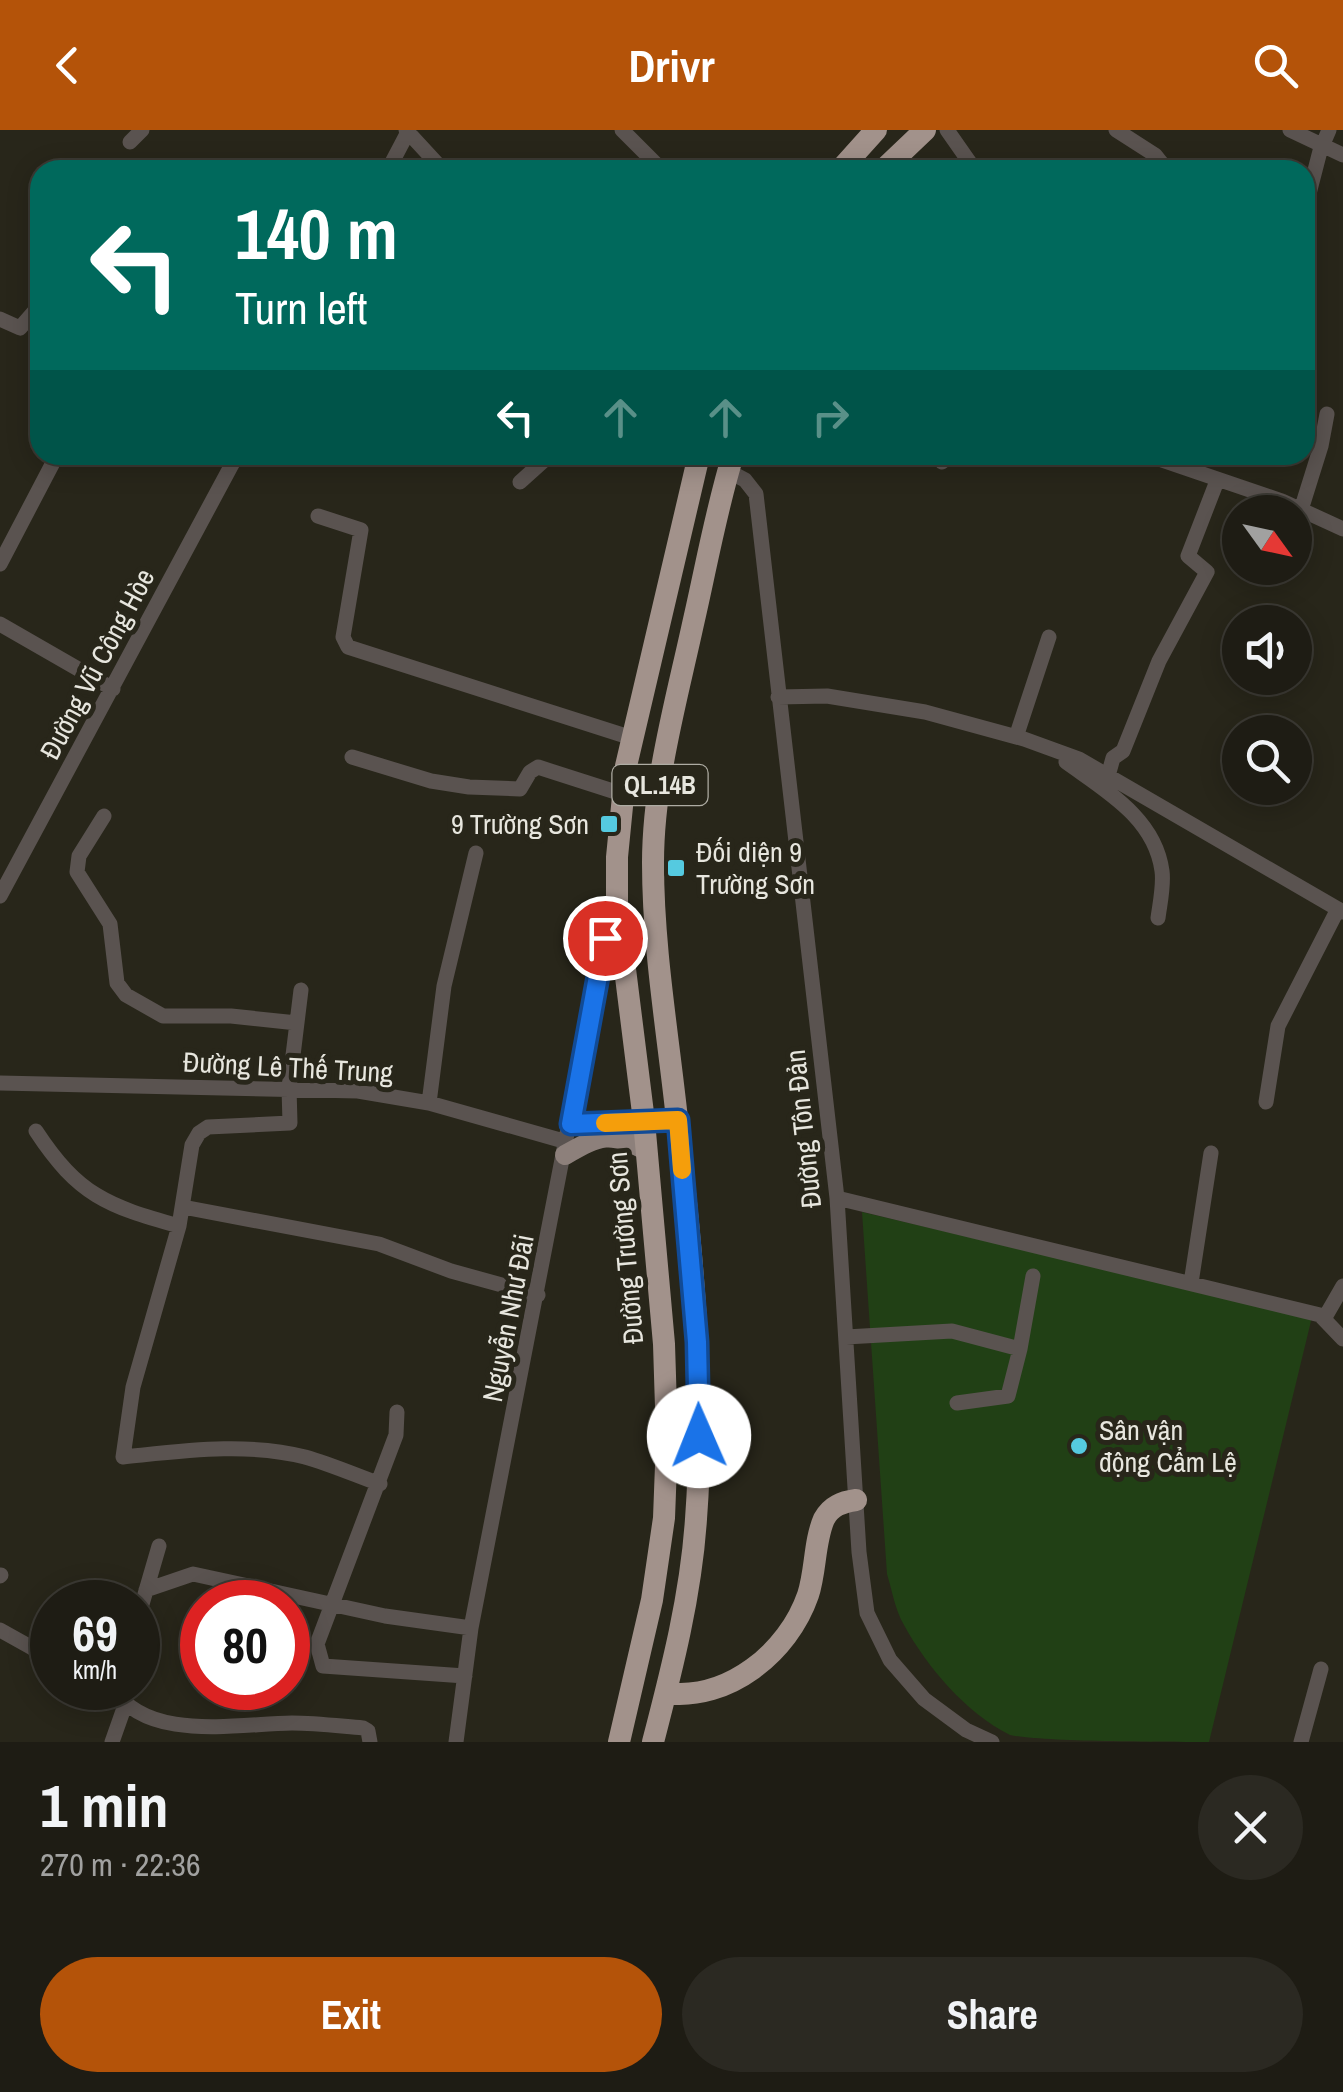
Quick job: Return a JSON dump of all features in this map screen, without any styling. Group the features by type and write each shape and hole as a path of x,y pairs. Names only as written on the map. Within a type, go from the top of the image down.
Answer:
{"highway":[{"path":"849,160 876,130"},
{"path":"896,160 924,130"},
{"name":"Đường Trường Sơn","path":"619,1742 645,1634 664,1518 664,1344 644,1122 617,905 622,794 697,465"},
{"name":"QL.14B","path":"653,1742 684,1605 696,1521 699,1436 697,1342 678,1120 660,984 654,837 658,795 681,678 731,465"},
{"path":"666,1693 684,1695 726,1684 770,1656 797,1619 809,1594 823,1522 842,1502 856,1500"}],"main road":[{"path":"566,1148 605,1136 626,1140 647,1151"}],"street":[{"path":"622,130 652,160"},
{"path":"947,130 967,160"},
{"path":"1116,130 1159,160"},
{"path":"1290,130 1326,137 1343,155"},
{"path":"393,160 408,131 434,160"},
{"path":"1315,175 1326,137"},
{"path":"0,320 20,328 30,316"},
{"path":"1306,495 1322,446 1327,414"},
{"path":"0,564 51,465"},
{"name":"Đường Vũ Công Hòe","path":"0,896 232,465"},
{"path":"520,482 539,465"},
{"name":"Đường Tôn Đản","path":"733,465 756,494 837,1198 866,1613 890,1660 924,1699 966,1730 992,1742"},
{"path":"1177,465 1258,495"},
{"path":"1198,472 1200,465"},
{"path":"1108,776 1113,758 1124,751 1159,661 1207,572 1188,556 1217,481"},
{"path":"1312,515 1343,528"},
{"path":"318,516 361,530 343,637 348,647 632,738"},
{"path":"0,624 113,688"},
{"path":"1016,737 1049,637"},
{"path":"778,697 826,696 926,712 1079,759 1341,910 1278,1026 1266,1102"},
{"path":"1047,748 1118,799 1152,834 1162,872 1158,918"},
{"path":"352,757 402,774 470,787 520,789 538,767 622,794"},
{"path":"104,816 79,856 77,872 110,924 110,944 122,992 163,1016 231,1016 297,1024"},
{"path":"429,1103 444,986 476,853"},
{"name":"Nguyễn Như Đãi","path":"456,1742 471,1628 605,938 617,905"},
{"path":"301,990 289,1088 290,1123 208,1127 192,1144 179,1226 133,1387 123,1458 190,1450 261,1450 306,1458 380,1484"},
{"name":"Đường Lê Thế Trung","path":"0,1083 358,1091 429,1103 566,1148"},
{"path":"571,1124 678,1120"},
{"path":"36,1131 77,1184 124,1209 179,1226"},
{"path":"1191,1283 1211,1152"},
{"path":"837,1198 1320,1315 1343,1339"},
{"path":"183,1207 379,1244 452,1271 538,1295"},
{"path":"958,1403 1008,1396 1033,1276"},
{"path":"1324,1319 1343,1286"},
{"path":"846,1337 952,1331 1020,1349"},
{"path":"397,1412 396,1435 380,1484 316,1644 323,1666 465,1676"},
{"path":"149,1580 159,1546"},
{"path":"160,1585 194,1574 332,1604 471,1628"},
{"path":"0,1630 30,1647"},
{"path":"1301,1742 1321,1668"},
{"path":"112,1742 123,1710"},
{"path":"128,1710 162,1727 182,1731 250,1729 289,1723 363,1728 368,1730 370,1742"}],"green space":[{"name":"Sân vận động Cẩm Lệ","path":"862,1212 1312,1317 1209,1742 1010,1735 963,1702 913,1641 898,1613 887,1574"}],"slow traffic":[{"path":"605,1123 678,1120 682,1170"}],"place":[{"name":"9 Trường Sơn","path":"609,824"},
{"name":"Đối diện 9 Trường Sơn","path":"676,868"},
{"name":"Sân vận động Cẩm Lệ","path":"1079,1446"}],"route":[{"path":"605,938 571,1124 678,1120 697,1342 699,1436"}]}
